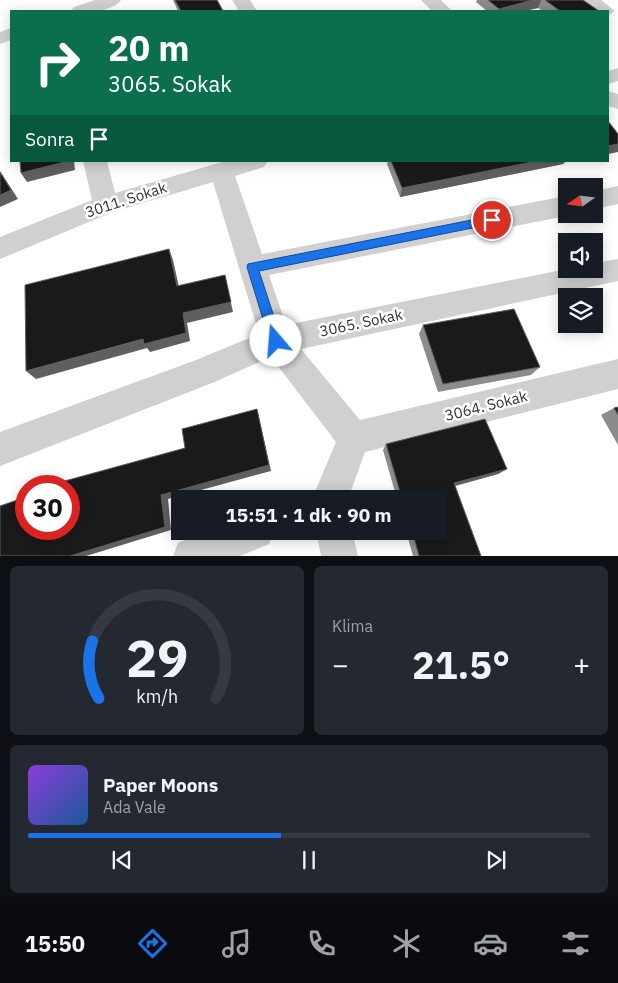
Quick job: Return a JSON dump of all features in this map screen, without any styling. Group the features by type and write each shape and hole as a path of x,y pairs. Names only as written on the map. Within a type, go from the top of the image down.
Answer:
{"street":[{"path":"83,10 112,0"},
{"path":"430,0 441,10"},
{"path":"589,0 604,10"},
{"path":"95,162 106,205"},
{"name":"3011. Sokak","path":"0,248 106,205 253,162"},
{"path":"222,171 276,341 354,438 334,490"},
{"path":"603,198 618,195"},
{"path":"252,267 558,208"},
{"name":"3065. Sokak","path":"0,449 201,373 276,341 618,270"},
{"name":"3064. Sokak","path":"354,438 618,374"},
{"path":"191,556 233,540"},
{"path":"336,540 340,556"}],"building":[{"path":"175,0 217,0 222,10 180,10"},
{"path":"488,0 533,0 499,9"},
{"path":"545,0 583,0 598,10 559,10"},
{"path":"609,122 618,134 618,144 609,146"},
{"path":"20,162 65,162 21,173"},
{"path":"391,162 532,162 402,188"},
{"path":"0,172 11,190 0,195"},
{"path":"169,249 177,286 225,275 231,302 183,313 186,333 144,344 143,339 26,371 25,285"},
{"path":"514,309 540,367 443,384 423,325"},
{"path":"618,407 618,415 614,408"},
{"path":"257,409 269,465 179,490 171,490 171,492 161,495 165,527 70,556 0,556 0,506 15,501 15,540 80,540 80,477 185,448 182,429"},
{"path":"485,419 507,469 454,483 481,556 419,556 415,540 446,540 446,490 399,490 386,444"}],"route":[{"path":"276,341 252,267 492,220"}]}
